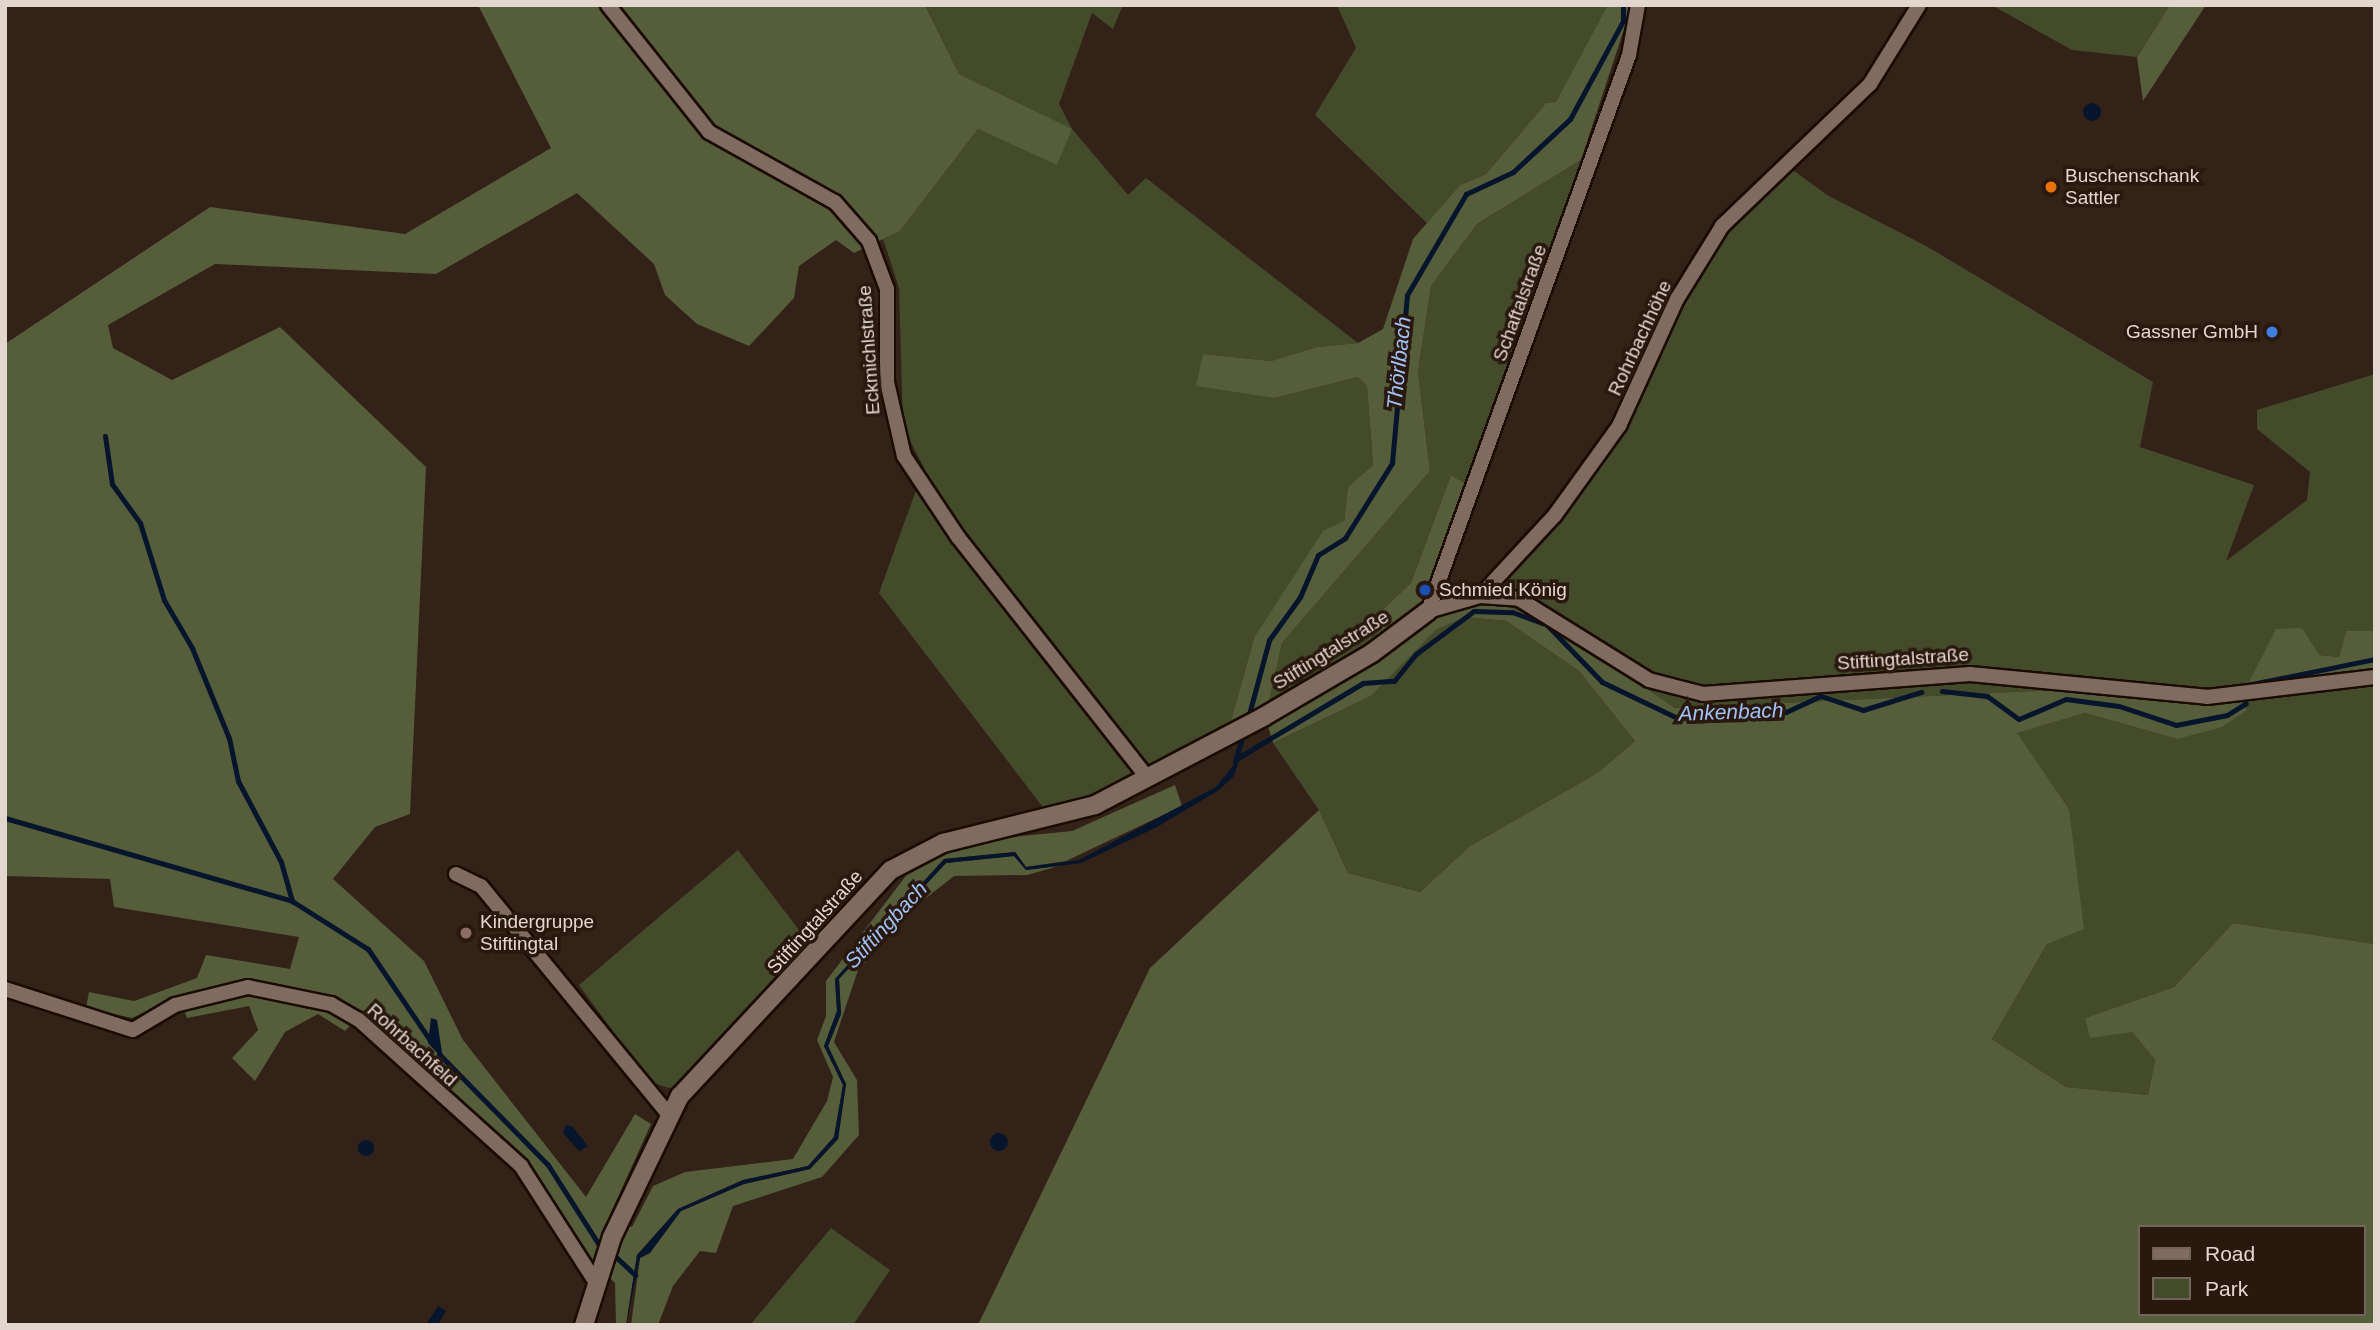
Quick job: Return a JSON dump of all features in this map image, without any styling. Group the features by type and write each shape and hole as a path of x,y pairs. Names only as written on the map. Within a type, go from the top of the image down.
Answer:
{"street":[{"name":"Eckmichlstraße","path":"608,5 709,132 835,202 869,241 887,289 887,382 904,456 958,537 1147,777"},
{"name":"Schaftalstraße","path":"1428,611 1629,55 1638,5"},
{"name":"Rohrbachhöhe","path":"1480,596 1555,515 1619,426 1677,299 1722,226 1870,84 1920,5"},
{"name":"Stiftingtalstraße","path":"584,1325 612,1237 668,1114 698,1073 891,870 943,843 1095,805 1263,717 1372,653 1428,611 1480,596 1538,607 1649,680 1703,694 1970,674 2207,697 2375,677"},
{"path":"456,874 481,886 668,1114"},
{"name":"Rohrbachfeld","path":"5,989 133,1030 175,1005 248,987 331,1004 359,1020 521,1166 598,1286"}],"green space":[{"path":"478,5 925,5 959,74 1072,129 1057,165 978,129 900,231 854,253 836,240 799,266 794,298 749,346 697,324 665,295 654,264 577,193 436,274 215,264 108,325 113,348 172,380 280,327 426,467 410,814 375,827 333,879 424,961 463,1040 586,1197 635,1114 651,1124 609,1217 632,1227 653,1186 685,1172 793,1159 827,1101 833,1077 817,1040 826,1016 826,981 908,873 943,853 1002,838 1072,831 1175,785 1182,806 1066,861 1026,867 1015,852 944,859 835,979 837,1011 824,1046 843,1085 834,1137 808,1166 743,1180 678,1209 637,1255 626,1325 616,1325 615,1283 583,1252 528,1161 427,1075 365,1010 345,1031 318,1014 285,1032 255,1081 232,1058 258,1030 249,1006 187,1018 179,996 132,1018 86,1008 89,992 134,1001 197,978 206,955 290,969 299,937 114,907 110,879 5,876 5,344 210,207 405,234 551,148"},
{"path":"925,5 1123,5 1113,29 1092,13 1059,104 1072,129 1128,195 1146,178 1358,343 1317,347 1271,361 1204,354 1275,398 1358,377 1367,386 1373,465 1348,487 1344,521 1254,638 1231,721 1103,791 1045,810 879,593 924,468 903,427 899,288 883,239 900,231 978,129 1057,164 1071,129 959,74"},
{"path":"1337,5 1608,5 1608,10 1556,102 1546,103 1486,174 1460,185 1427,223 1315,115 1356,48"},
{"path":"1608,5 1632,5 1581,160 1477,224 1431,286 1418,372 1430,471 1282,643 1269,701 1231,721 1254,638 1323,531 1344,521 1348,487 1373,465 1367,386 1358,377 1275,398 1196,386 1203,354 1271,361 1317,347 1358,343 1383,329 1413,239 1460,185 1486,174 1546,103 1556,102"},
{"path":"1960,5 2170,5 2137,57 2072,50 1995,7"},
{"path":"2170,5 2206,5 2143,101 2137,57"},
{"path":"1778,159 1827,195 1928,247 2153,382 2140,447 2254,485 2226,561 2307,500 2310,472 2257,429 2257,410 2375,374 2375,631 2346,631 2339,657 2319,655 2246,687 2375,673 2375,944 2233,923 2174,987 2085,1018 2132,1032 2155,1060 2148,1095 2066,1087 1992,1039 2047,944 2069,809 2016,733 2085,713 2177,739 2239,699 2204,704 2078,689 1675,708 1547,621 1502,605 1480,581 1532,530 1613,423 1703,241"},
{"path":"1581,160 1466,484 1451,475 1411,583 1378,614 1376,644 1315,681 1297,678 1297,688 1269,701 1282,643 1430,471 1418,372 1431,286 1477,224"},
{"path":"1451,475 1466,484 1419,611 1434,618 1463,604 1502,605 1547,621 1675,708 2078,689 2204,704 2239,699 2247,710 2222,727 2177,739 2085,713 2017,733 2069,809 2084,929 2047,944 1992,1039 2066,1087 2148,1095 2155,1060 2132,1032 2090,1038 2085,1018 2174,987 2233,923 2375,944 2375,1325 978,1325 1150,968 1319,810 1348,873 1420,892 1470,846 1597,773 1635,741 1579,671 1506,621 1465,617 1436,630 1371,696 1273,743 1268,726 1374,662 1378,614 1411,583"},
{"path":"1465,617 1506,621 1579,671 1635,741 1597,773 1470,846 1420,892 1348,873 1319,810 1273,743 1371,696 1436,630"},
{"path":"2302,628 2319,655 2339,657 2346,631 2375,631 2375,673 2246,688 2276,629"},
{"path":"738,850 809,943 672,1089 650,1082 579,985"},
{"path":"1014,856 1026,870 1059,866 1027,875 954,876 907,913 858,970 834,1042 857,1080 859,1135 822,1177 733,1206 716,1253 700,1251 673,1286 658,1325 631,1325 640,1258 681,1211 744,1184 810,1169 838,1139 846,1084 828,1046 841,1014 839,979 858,955 946,863"},
{"path":"831,1228 890,1270 853,1325 750,1325"}],"water":[{"path":"2092,103 2098,106 2101,112 2098,118 2092,121 2086,118 2083,112 2086,106"},
{"name":"Stiftingbach","path":"1240,757 1234,776 1219,790 1157,827 1081,863 1026,870 1014,856 946,863 839,979 841,1014 828,1046 846,1084 838,1139 810,1169 744,1184 681,1211 650,1253 640,1258 626,1325 637,1255 678,1209 743,1180 808,1166 834,1137 843,1085 824,1046 837,1011 835,979 944,859 1015,852 1026,867 1079,860 1216,787"},
{"path":"431,1018 437,1020 443,1059 428,1043"},
{"path":"566,1125 572,1126 588,1146 579,1151 563,1133"},
{"path":"995,1133 1003,1133 1008,1142 1006,1149 995,1151 990,1146 990,1138"},
{"path":"366,1140 372,1142 372,1154 366,1156 360,1154 358,1148 360,1142"},
{"path":"438,1306 446,1311 438,1325 426,1325"}],"waterway":[{"name":"Thörlbach","path":"1248,718 1269,640 1300,597 1318,555 1345,538 1392,463 1407,295 1466,194 1513,172 1570,119 1623,21 1623,5"},
{"path":"105,436 112,484 140,523 164,600 192,648 229,738 238,781 281,862 292,901 368,949 432,1043"},
{"name":"Ankenbach","path":"1236,759 1363,683 1394,681 1416,654 1474,611 1512,612 1547,625 1602,682 1677,718 1786,712 1821,696 1863,710 1921,692"},
{"name":"Ankenbach","path":"2252,684 2375,659"},
{"name":"Ankenbach","path":"1942,691 1987,696 2019,719 2066,699 2119,706 2176,725 2227,715 2246,703"},
{"name":"Thörlbach","path":"1235,762 1244,731"},
{"path":"5,818 292,901"},
{"path":"439,1054 548,1165 601,1248"},
{"path":"617,1258 635,1275"}],"place":[{"name":"Buschenschank Sattler","path":"2051,187"},
{"name":"Gassner GmbH","path":"2272,332"},
{"name":"Schmied König","path":"1425,590"},
{"name":"Kindergruppe Stiftingtal","path":"466,933"}]}
